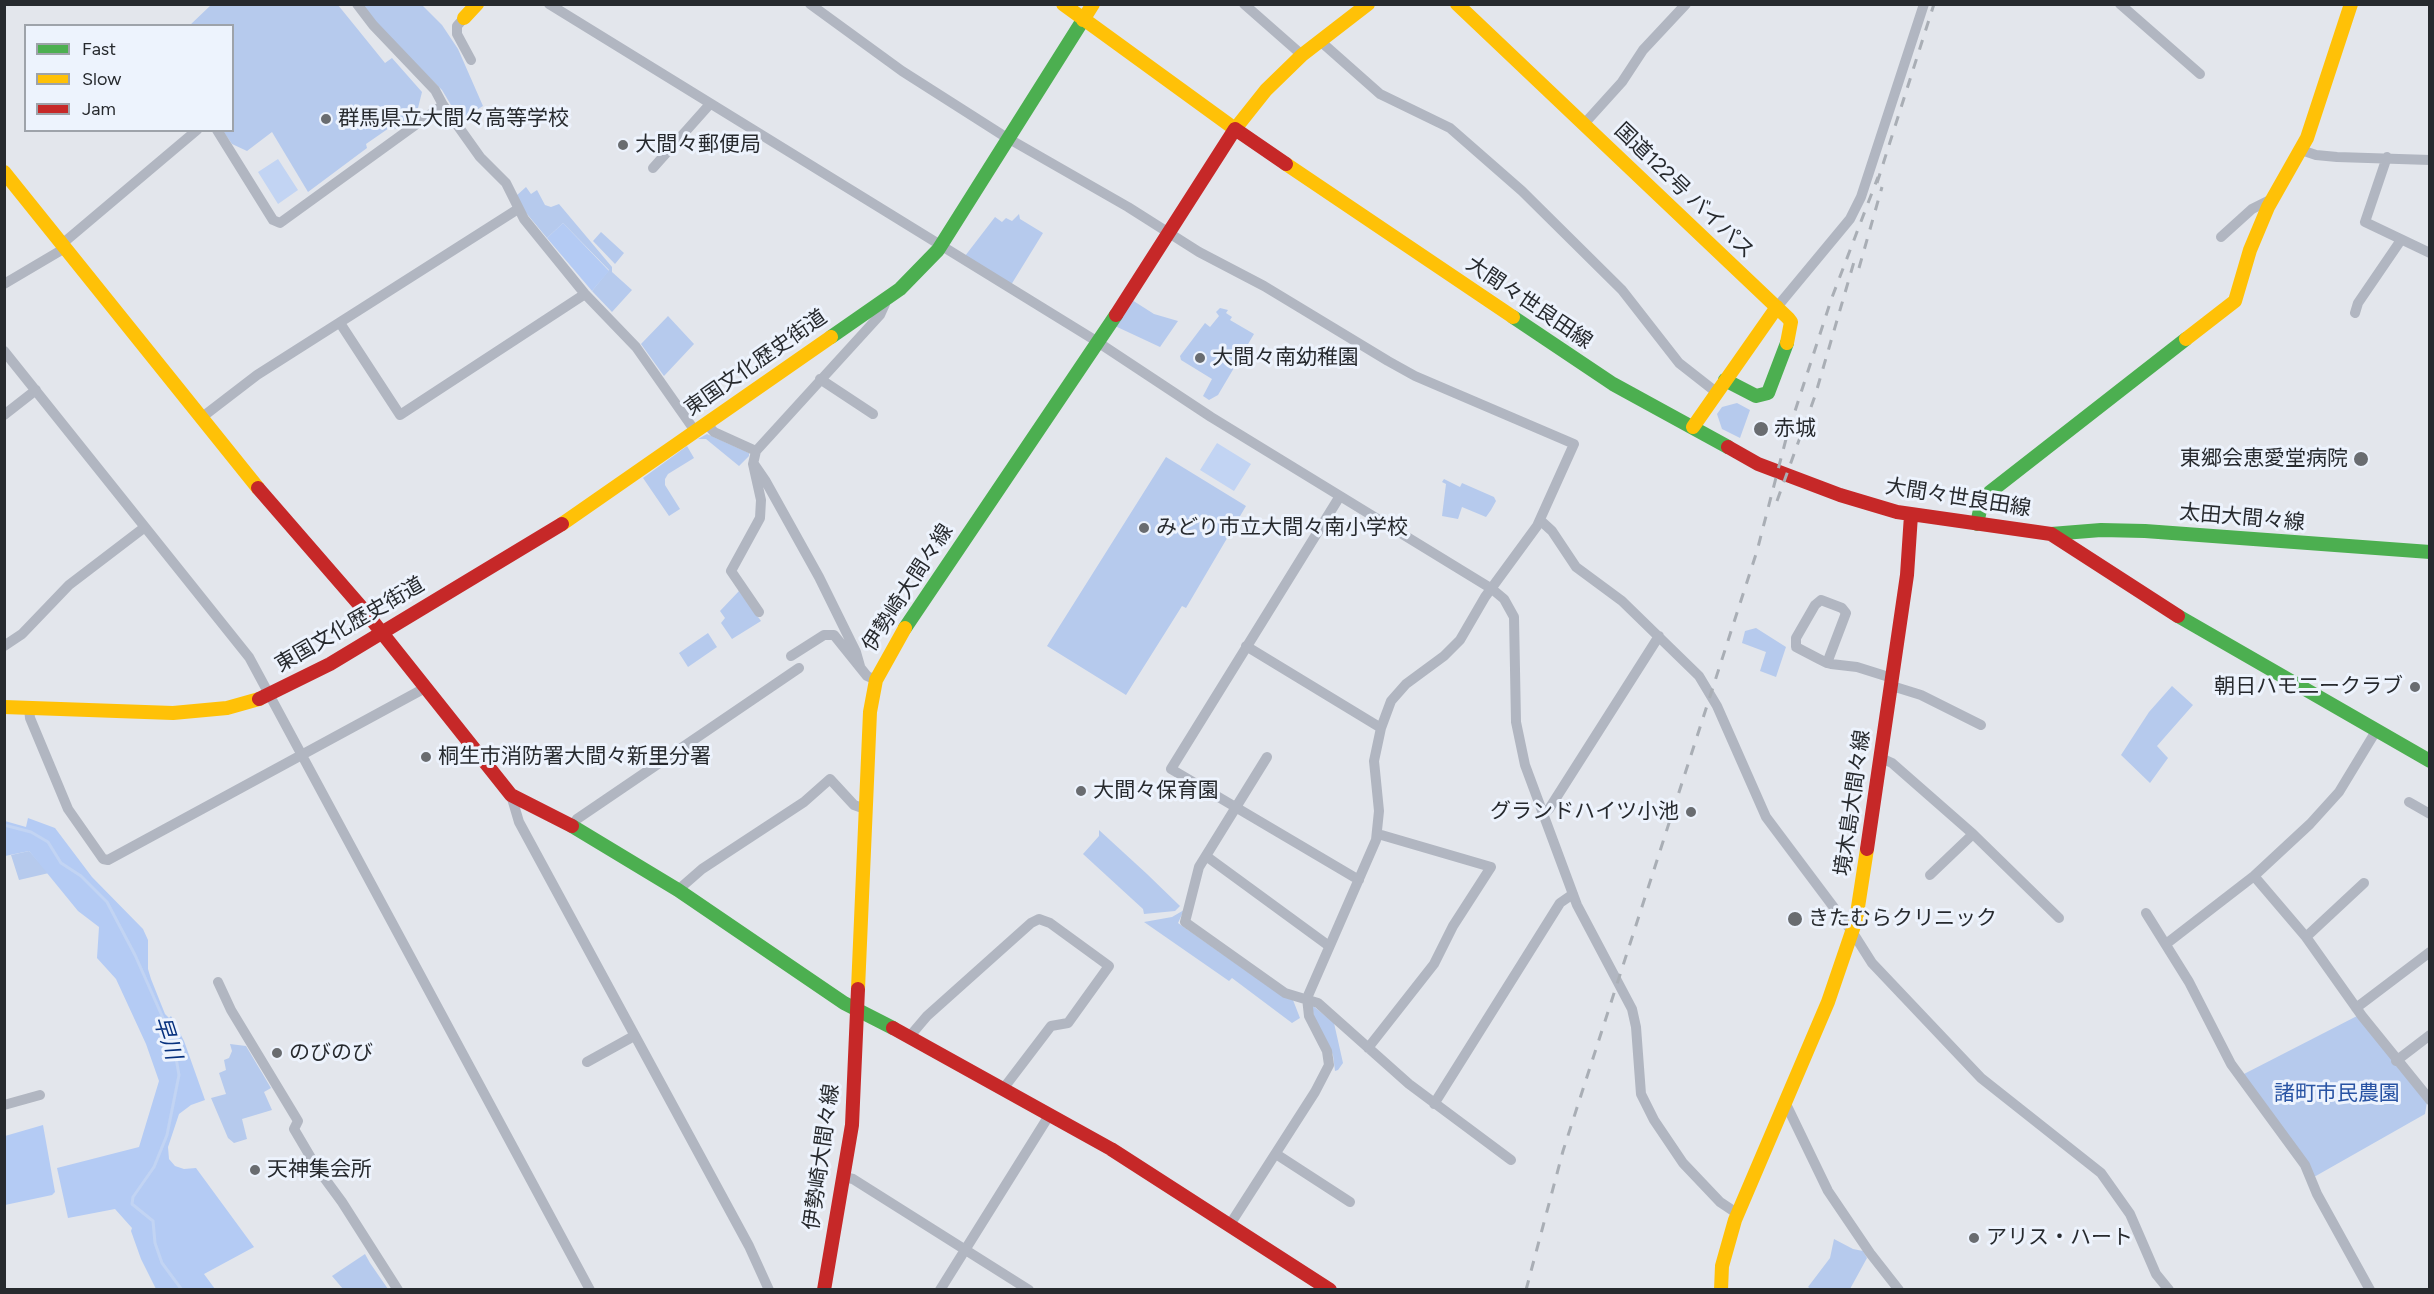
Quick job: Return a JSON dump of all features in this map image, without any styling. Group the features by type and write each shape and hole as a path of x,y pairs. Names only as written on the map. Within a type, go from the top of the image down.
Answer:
{"main road":[{"path":"464,18 477,4"},
{"path":"1063,4 1235,129 1266,90 1302,55 1368,4"},
{"name":"東国文化歴史街道","path":"4,707 201,712 227,708 268,696 330,664 568,520 886,300 941,246 1093,4"},
{"name":"国道122号 バイパス","path":"1457,4 1788,318 1791,328 1768,393 1760,397 1756,396 1725,380"},
{"path":"1977,524 1981,505 1994,489 2230,306 2239,294 2250,250 2272,199 2301,150 2351,4"},
{"name":"伊勢崎大間々線","path":"824,1290 844,1177 854,1103 855,1009 870,712 876,680 899,637 1098,342 1235,129"},
{"name":"大間々世良田線","path":"1235,129 1561,351 1628,393 1770,469 1874,506 1911,515 2051,534 2181,619 2430,761"},
{"path":"4,172 201,418 381,632 511,795 572,826 678,890 855,1009 910,1035 1112,1149 1321,1287"},
{"path":"1693,427 1777,307"},
{"name":"境木島大間々線","path":"1721,1290 1722,1266 1738,1214 1834,988 1853,933 1864,876 1907,575 1911,515"},
{"name":"太田大間々線","path":"2051,534 2101,530 2145,531 2430,552"}],"street":[{"path":"357,4 373,25 427,80 492,172 506,183 518,209 585,294 636,348 700,427 756,451"},
{"path":"549,4 1098,342 1211,417 1492,589 1508,604 1514,617 1516,722 1525,765 1573,894 1632,1009 1637,1034 1639,1087 1648,1110 1683,1163 1720,1202 1738,1214"},
{"path":"810,4 902,71 1010,139 1415,376 1574,444 1540,520 1451,651 1411,680 1396,695 1381,728 1374,768 1379,811 1378,834 1307,999 1309,1016 1327,1052 1329,1065 1276,1154 1229,1226"},
{"path":"1244,4 1302,55"},
{"path":"1584,124 1622,82 1643,50 1686,4"},
{"path":"1777,307 1850,219 1862,197 1924,4"},
{"path":"2120,4 2200,74"},
{"path":"464,18 458,26 457,34 471,60"},
{"path":"1319,40 1380,94 1450,129 1522,191 1617,284 1686,369 1716,392"},
{"path":"653,168 710,104"},
{"path":"218,132 273,220 280,224 443,105"},
{"path":"4,284 64,246 165,155 194,132"},
{"path":"2301,150 2337,157 2430,160"},
{"path":"2387,158 2365,222 2430,253"},
{"path":"2221,237 2252,209 2272,199"},
{"path":"201,418 257,375 518,209"},
{"path":"2355,313 2358,303 2401,240"},
{"path":"340,323 400,415 585,294"},
{"path":"759,612 731,571 760,518 761,500 753,464 756,451 877,318 886,300"},
{"path":"4,351 249,657 590,1290"},
{"path":"820,379 873,414"},
{"path":"4,415 36,390"},
{"path":"753,464 760,471 819,577 860,666"},
{"path":"1340,496 1171,769 1359,880"},
{"path":"1540,520 1552,531 1576,567 1622,601 1703,681 1718,706 1766,817 1853,933 1878,972 1981,1078 2104,1176 2130,1214 2156,1274 2169,1290"},
{"path":"4,646 22,634 69,585 145,527"},
{"path":"1827,663 1846,613 1842,608 1821,600 1815,605 1794,641 1796,647 1827,663 1857,667 1981,725"},
{"path":"791,656 830,634 836,636 867,676 876,680"},
{"path":"1543,814 1549,809 1659,636"},
{"path":"1246,646 1381,728"},
{"path":"572,826 577,819 799,668"},
{"path":"29,708 30,718 68,809 103,859 108,860 426,688"},
{"path":"2166,944 2254,876 2303,830 2339,792 2376,730"},
{"path":"1267,757 1199,867 1186,923 1285,993 1318,1003 1434,1104 1511,1160"},
{"path":"1881,758 1892,763 1973,834 2059,918"},
{"path":"678,890 702,869 804,802 830,779 854,805 865,809"},
{"path":"511,795 519,822 749,1246 769,1290"},
{"path":"2409,802 2430,814"},
{"path":"1368,1048 1434,964 1453,927 1491,867 1378,834"},
{"path":"1930,874 1973,834"},
{"path":"1206,856 1329,946"},
{"path":"2254,876 2306,937 2356,1008 2430,1100"},
{"path":"2306,937 2364,883"},
{"path":"1434,1104 1560,903 1573,894"},
{"path":"2146,914 2189,981 2231,1064 2306,1165 2316,1194 2370,1290"},
{"path":"910,1035 927,1016 1031,923 1039,919 1050,923 1109,966 1068,1023 1051,1026 1003,1089"},
{"path":"2356,1008 2430,952"},
{"path":"218,982 231,1010 298,1121 294,1129 317,1168 342,1202 398,1290"},
{"path":"2397,1061 2430,1035"},
{"path":"587,1062 634,1036"},
{"path":"4,1105 40,1095"},
{"path":"1785,1102 1828,1191 1869,1253 1899,1290"},
{"path":"940,1290 1050,1114"},
{"path":"1276,1154 1350,1202"},
{"path":"844,1177 853,1179 1029,1290"}],"green space":[{"name":"群馬県立大間々高等学校","path":"211,5 338,5 385,63 392,58 422,92 418,108 395,129 392,126 366,144 367,148 308,192 272,132 247,151 232,144 224,132 234,132 234,24 191,24"},
{"path":"361,5 422,5 442,25 458,49 483,106 460,120 442,90 371,19"},
{"path":"526,187 531,194 537,190 545,205 551,207 559,204 612,267 612,272 632,290 612,312 592,291 609,270 563,223 547,238 522,208 516,196"},
{"path":"1019,214 1020,219 1043,233 1011,285 965,256 995,217 1002,222 1006,218 1012,221"},
{"path":"601,232 624,253 615,264 593,241"},
{"path":"1132,300 1154,314 1178,321 1160,347 1115,326"},
{"path":"1220,308 1228,310 1226,313 1232,317 1230,320 1254,334 1218,395 1209,400 1203,396 1212,379 1181,360 1180,356 1205,323 1210,327 1219,316 1216,312"},
{"path":"668,316 694,344 664,376 641,344"},
{"path":"1737,403 1750,410 1740,438 1722,429 1717,414 1722,407"},
{"path":"707,434 749,453 749,456 739,466 706,439 698,439"},
{"path":"687,446 694,458 668,474 665,479 665,485 680,509 669,516 643,478"},
{"path":"1166,457 1246,506 1186,608 1182,606 1126,695 1047,646"},
{"path":"1444,479 1460,487 1462,483 1494,497 1496,501 1486,517 1462,507 1458,519 1442,516 1446,484 1442,482"},
{"path":"739,591 761,621 732,639 721,623 725,618 720,611"},
{"path":"1756,628 1786,647 1776,677 1760,671 1766,652 1742,643 1745,631"},
{"path":"708,633 717,647 688,667 679,653"},
{"path":"2172,686 2193,705 2157,746 2168,758 2150,783 2121,755 2149,712"},
{"path":"1099,830 1180,906 1175,911 1144,914 1143,909 1083,854 1099,836"},
{"path":"29,851 49,873 19,880 11,855"},
{"path":"1184,910 1178,923 1272,989 1293,1000 1300,1018 1292,1023 1232,978 1229,981 1144,922 1172,917"},
{"path":"1312,1005 1334,1023 1343,1063 1338,1070 1335,1071 1333,1055 1314,1017"},
{"name":"諸町市民農園","path":"2357,1016 2427,1102 2425,1114 2314,1177 2242,1075"},
{"path":"230,1044 246,1046 271,1088 264,1092 272,1110 242,1119 247,1139 234,1143 228,1138 211,1098 226,1094 219,1073 226,1070 224,1060 229,1058 232,1051"},
{"path":"1834,1239 1853,1249 1863,1251 1867,1258 1850,1289 1811,1289 1808,1287 1830,1258"},
{"path":"365,1254 388,1289 343,1289 332,1276"}],"shaded area":[{"path":"278,159 298,190 278,204 258,172"},
{"path":"563,223 609,271 592,291 547,238"},
{"path":"1217,443 1251,464 1234,491 1200,470"},
{"path":"28,818 55,828 92,877 143,929 148,940 148,969 151,979 165,1014 169,1018 171,1016 184,1041 205,1100 191,1105 179,1114 168,1147 169,1159 175,1166 184,1169 196,1168 254,1247 204,1274 215,1289 156,1289 141,1259 132,1228 115,1209 68,1218 57,1168 139,1147 159,1081 146,1044 116,979 97,958 99,927 78,911 29,851 5,856 5,821 26,827"},
{"path":"43,1125 55,1192 52,1195 5,1205 5,1136"}],"waterway":[{"name":"早川","path":"4,825 31,832 48,842 61,863 81,876 107,902 135,955 163,1018 175,1052 179,1075 167,1135 154,1167 133,1197 132,1204 153,1221 155,1243 162,1263 182,1290"}],"railway":[{"path":"1877,183 1934,4"},
{"path":"1526,1290 1563,1151 1757,551 1786,439 1831,300 1878,177"},
{"path":"1859,268 1882,187"},
{"path":"1777,501 1815,396 1856,255"}],"traffic: fast":[{"path":"831,337 900,289 938,250 1083,20"},
{"path":"905,628 1116,315"},
{"path":"1513,317 1613,384 1728,447"},
{"path":"1977,524 1981,505 1990,492 2186,339"},
{"path":"1725,380 1756,396 1768,393 1787,343"},
{"path":"2051,534 2101,530 2145,531 2430,552"},
{"path":"2178,616 2430,761"},
{"path":"572,826 678,890 844,1003 893,1028"}],"traffic: slow":[{"path":"464,18 477,4"},
{"path":"1063,4 1235,129 1266,90 1302,55 1368,4"},
{"path":"1083,20 1093,4"},
{"path":"1457,4 1788,318 1791,322 1787,343"},
{"path":"2186,339 2235,301 2250,250 2268,207 2307,138 2351,4"},
{"path":"1286,164 1513,317"},
{"path":"4,172 258,488"},
{"path":"1693,427 1777,307"},
{"path":"562,524 831,337"},
{"path":"858,989 870,712 876,680 905,628"},
{"path":"4,707 173,713 227,708 259,699"},
{"path":"1721,1290 1722,1266 1735,1220 1828,1002 1856,920 1867,849"}],"traffic: jam":[{"path":"1116,315 1235,129 1286,164"},
{"path":"1728,447 1758,464 1840,495 1897,512 2051,534 2178,616"},
{"path":"258,488 363,609 511,795 572,826"},
{"path":"1867,849 1907,575 1911,515"},
{"path":"259,699 330,664 562,524"},
{"path":"824,1290 852,1125 858,989"},
{"path":"893,1028 1111,1149 1330,1290"}],"place":[{"name":"群馬県立大間々高等学校","path":"326,119"},
{"name":"大間々郵便局","path":"623,145"},
{"name":"大間々南幼稚園","path":"1200,358"},
{"name":"赤城","path":"1761,429"},
{"name":"東郷会恵愛堂病院","path":"2361,459"},
{"name":"みどり市立大間々南小学校","path":"1144,528"},
{"name":"朝日ハモ二ークラブ","path":"2415,687"},
{"name":"桐生市消防署大間々新里分署","path":"426,757"},
{"name":"大間々保育園","path":"1081,791"},
{"name":"グランドハイツ小池","path":"1691,812"},
{"name":"きたむらクリニック","path":"1795,919"},
{"name":"のびのび","path":"277,1053"},
{"name":"天神集会所","path":"255,1170"},
{"name":"アリス・ハート","path":"1974,1238"}]}
